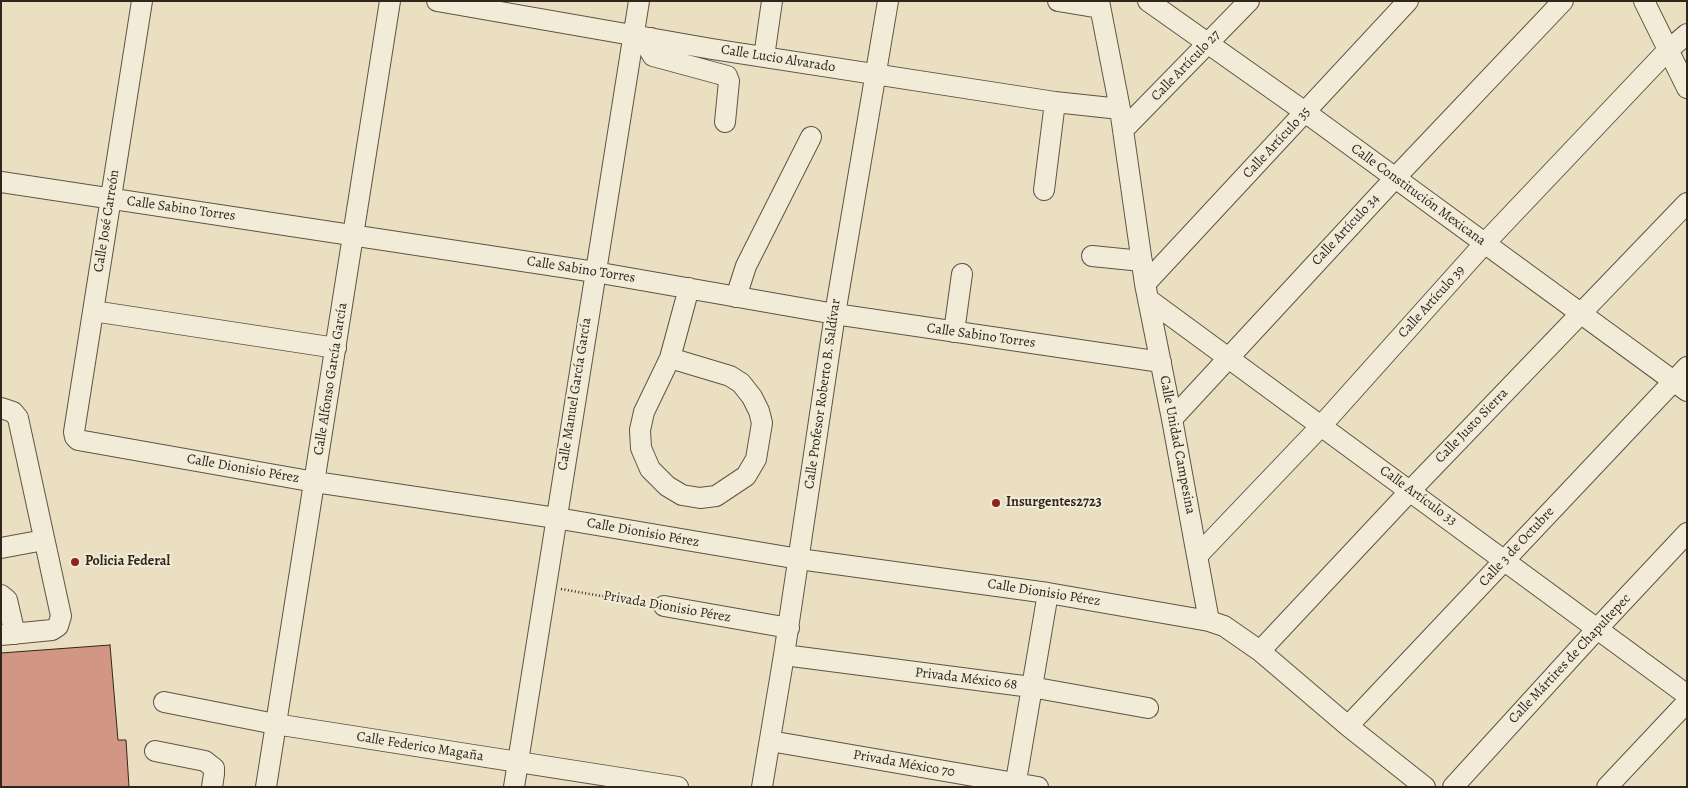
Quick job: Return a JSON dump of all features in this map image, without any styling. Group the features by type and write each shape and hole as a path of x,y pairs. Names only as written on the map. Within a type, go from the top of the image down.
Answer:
{"street":[{"name":"Calle José Carreón","path":"78,440 74,432 142,1"},
{"name":"Calle Alfonso García García","path":"266,787 390,1"},
{"name":"Calle Lucio Alvarado","path":"437,1 764,57 1055,102 1120,109"},
{"name":"Calle Manuel García García","path":"514,787 595,272 643,37 639,1"},
{"path":"764,57 772,1"},
{"name":"Calle Profesor Roberto B. Saldívar","path":"762,787 799,559 835,314 888,1"},
{"path":"1058,1 1099,5"},
{"name":"Calle Constitución Mexicana","path":"1148,1 1305,112 1580,314 1682,380"},
{"name":"Calle Artículo 27","path":"1123,130 1249,1"},
{"name":"Calle Artículo 35","path":"1146,291 1305,112 1408,1"},
{"name":"Calle Artículo 34","path":"1172,418 1394,178 1564,1"},
{"path":"1644,1 1687,88"},
{"name":"Calle Unidad Campesina","path":"1099,5 1120,109 1146,291 1172,418 1209,621"},
{"name":"Calle Artículo 39","path":"1198,555 1322,426 1484,244 1687,34"},
{"path":"643,37 653,56 725,75 728,78 725,122"},
{"path":"1044,190 1055,102"},
{"path":"736,296 746,266 811,137"},
{"name":"Calle Sabino Torres","path":"1,182 595,272 835,314 1161,362"},
{"name":"Calle Justo Sierra","path":"1260,651 1410,491 1687,203"},
{"path":"1092,256 1142,261"},
{"path":"954,332 962,274"},
{"path":"670,358 730,376 741,383 752,397 759,411 762,423 756,459 746,476 716,496 700,498 682,495 667,486 650,469 641,448 640,430 644,412 670,358 689,288"},
{"name":"Calle Artículo 33","path":"1146,291 1229,357 1687,695"},
{"path":"93,311 336,348"},
{"name":"Calle 3 de Octubre","path":"1348,726 1504,561 1682,380"},
{"path":"1,408 12,412 18,418 61,616 60,622 52,630 8,635 7,600 1,595"},
{"name":"Calle Dionisio Pérez","path":"78,440 315,482 556,518 799,559 1048,593 1209,621"},
{"name":"Calle Mártires de Chapultepec","path":"1454,787 1687,533"},
{"path":"1,548 44,540"},
{"path":"1015,785 1048,593"},
{"name":"Privada Dionisio Pérez","path":"664,606 788,628"},
{"path":"1209,621 1224,626 1260,651 1348,726 1425,787"},
{"name":"Privada México 68","path":"784,655 1031,688 1148,708"},
{"name":"Calle Federico Magaña","path":"164,702 275,724 678,787"},
{"path":"1607,787 1687,702"},
{"name":"Privada México 70","path":"770,740 1015,785 1038,787"},
{"path":"155,751 205,761 214,768 212,787"}],"path":[{"name":"Privada Dionisio Pérez","path":"545,586 664,606"}],"building":[{"path":"110,645 118,740 126,740 129,787 1,787 1,653"}],"place":[{"name":"Insurgentes2723","path":"996,503"},
{"name":"Policia Federal","path":"75,562"}]}
